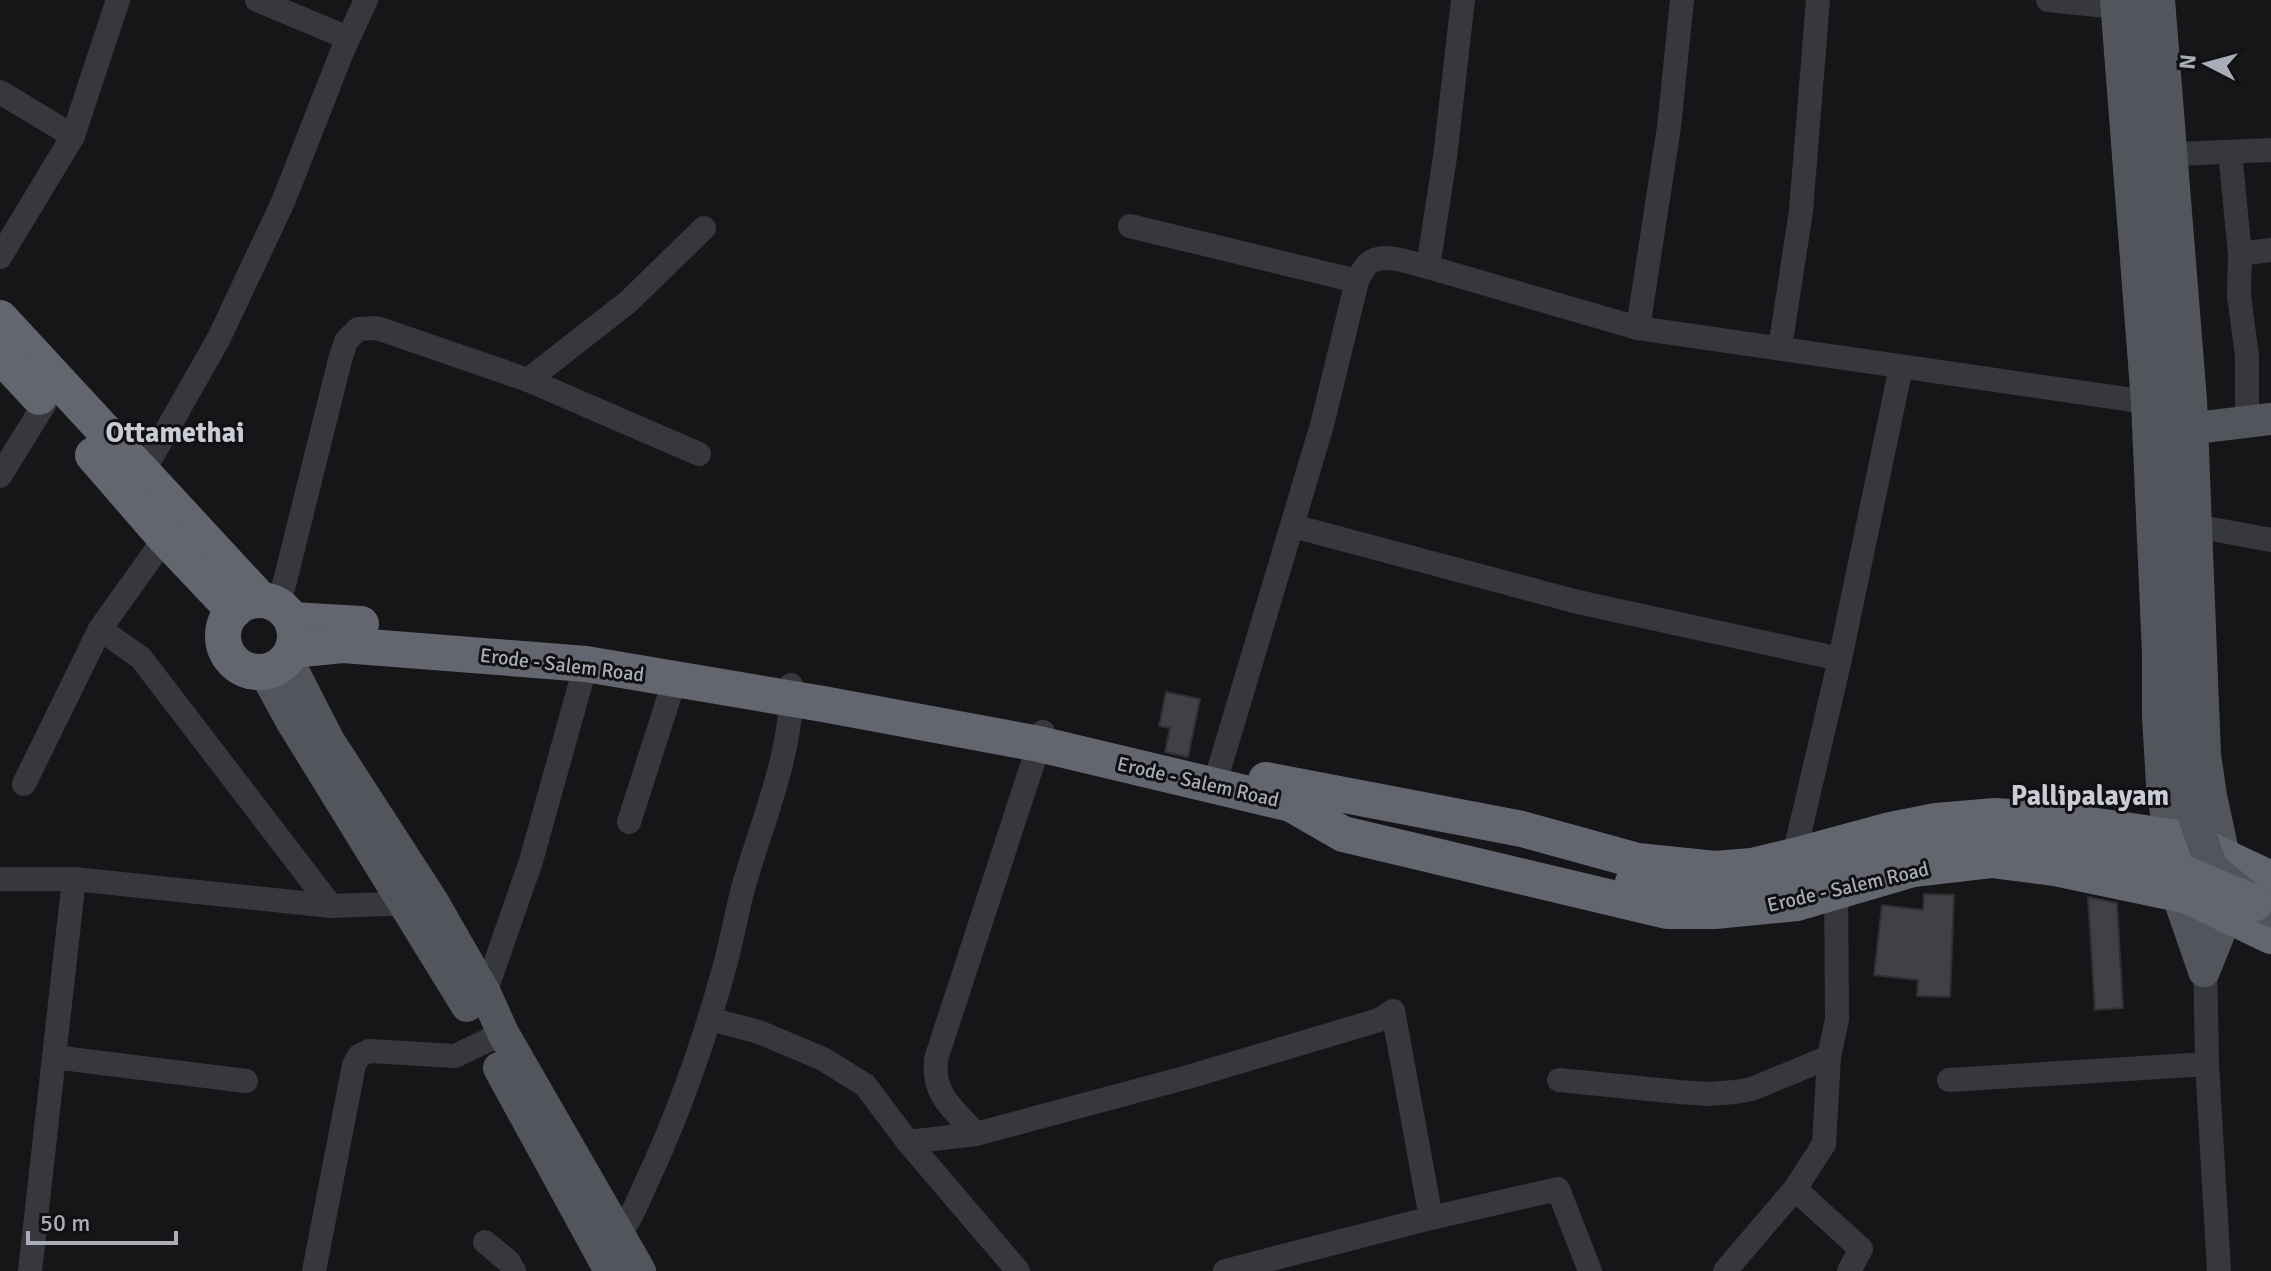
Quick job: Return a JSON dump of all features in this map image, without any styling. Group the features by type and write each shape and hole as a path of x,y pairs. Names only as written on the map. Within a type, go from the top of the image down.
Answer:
{"highway":[{"path":"0,318 143,472 273,639"},
{"path":"0,355 123,487 165,538 273,639"},
{"name":"Erode - Salem Road","path":"273,639 375,625 587,649 1041,737 1216,778 1522,829 1638,861 1715,869 1752,866 1936,821 1995,816 2180,822 2186,839 2224,856 2235,901 2271,936"},
{"name":"Erode - Salem Road","path":"273,639 586,664 675,679 792,691"},
{"name":"Erode - Salem Road","path":"1216,778 1291,804 1343,834 1667,911 1715,911 1797,903 1913,869 1991,860 2054,868 2235,901"},
{"path":"1291,804 1633,882 1726,889 1783,881 1914,848 2005,839 2041,840 2167,866 2235,901"}],"main road":[{"path":"2159,0 2192,428 2205,755 2235,901 2204,971"},
{"path":"2123,2 2128,157 2147,418 2162,784 2180,822 2235,901"},
{"path":"2123,2 2171,439 2183,764 2180,822 2235,901"},
{"path":"2147,418 2192,428 2259,420"},
{"path":"273,639 419,902 468,1007 494,1037 610,1252 640,1271"},
{"path":"2204,971 2235,901"},
{"path":"419,902 485,993 494,1037"}],"street":[{"path":"0,257 73,136 118,0"},
{"path":"257,0 348,38"},
{"path":"143,472 218,340 283,202 366,0"},
{"path":"1428,267 1445,157 1463,0"},
{"path":"1638,328 1669,127 1682,0"},
{"path":"1780,348 1801,211 1818,0"},
{"path":"2048,0 2123,2"},
{"path":"0,92 73,136"},
{"path":"2128,157 2271,150"},
{"path":"2230,152 2240,254 2239,296 2259,420"},
{"path":"1130,226 1357,281"},
{"path":"528,380 628,302 704,228"},
{"path":"2240,254 2271,250"},
{"path":"1216,778 1322,425 1357,281 1365,266 1372,261 1393,259 1428,267 1638,328 1901,367 2147,418"},
{"path":"273,639 340,360 346,341 358,329 377,328 528,380 699,454"},
{"path":"1797,903 1794,856 1840,659 1901,367"},
{"path":"0,476 45,403"},
{"path":"1293,526 1578,602 1840,659"},
{"path":"2195,526 2271,540"},
{"path":"24,784 100,629 165,538"},
{"path":"100,629 141,658 331,906"},
{"path":"485,993 531,861 586,664"},
{"path":"629,822 675,679"},
{"path":"610,1252 655,1164 679,1107 709,1019 743,890 780,772 792,691"},
{"path":"976,1134 937,1088 936,1059 1041,737"},
{"path":"1725,1271 1795,1189 1824,1144 1829,1057 1837,1019 1834,846"},
{"path":"0,879 74,879 331,906 419,902"},
{"path":"30,1271 74,879"},
{"path":"2204,971 2219,1271"},
{"path":"908,1142 976,1134 1188,1077 1379,1020 1393,1011 1431,1218"},
{"path":"709,1019 759,1032 823,1059 865,1085 908,1142 1018,1271"},
{"path":"314,1271 354,1065 359,1056 369,1051 455,1056 494,1037"},
{"path":"54,1057 246,1081"},
{"path":"1559,1080 1708,1094 1735,1092 1752,1089 1829,1057"},
{"path":"1949,1080 2207,1064"},
{"path":"1225,1271 1558,1189 1590,1271"},
{"path":"1795,1189 1861,1249 1849,1271"},
{"path":"485,1242 509,1262 514,1271"}],"building":[{"path":"1166,692 1200,699 1188,757 1165,752 1170,728 1159,726"},
{"path":"1924,894 1954,895 1950,997 1917,996 1918,980 1874,975 1882,905 1923,910"},
{"path":"2088,897 2117,903 2123,1008 2095,1010"}],"district":[{"name":"Ottamethai","path":"175,433"},
{"name":"Pallipalayam","path":"2090,796"}]}
